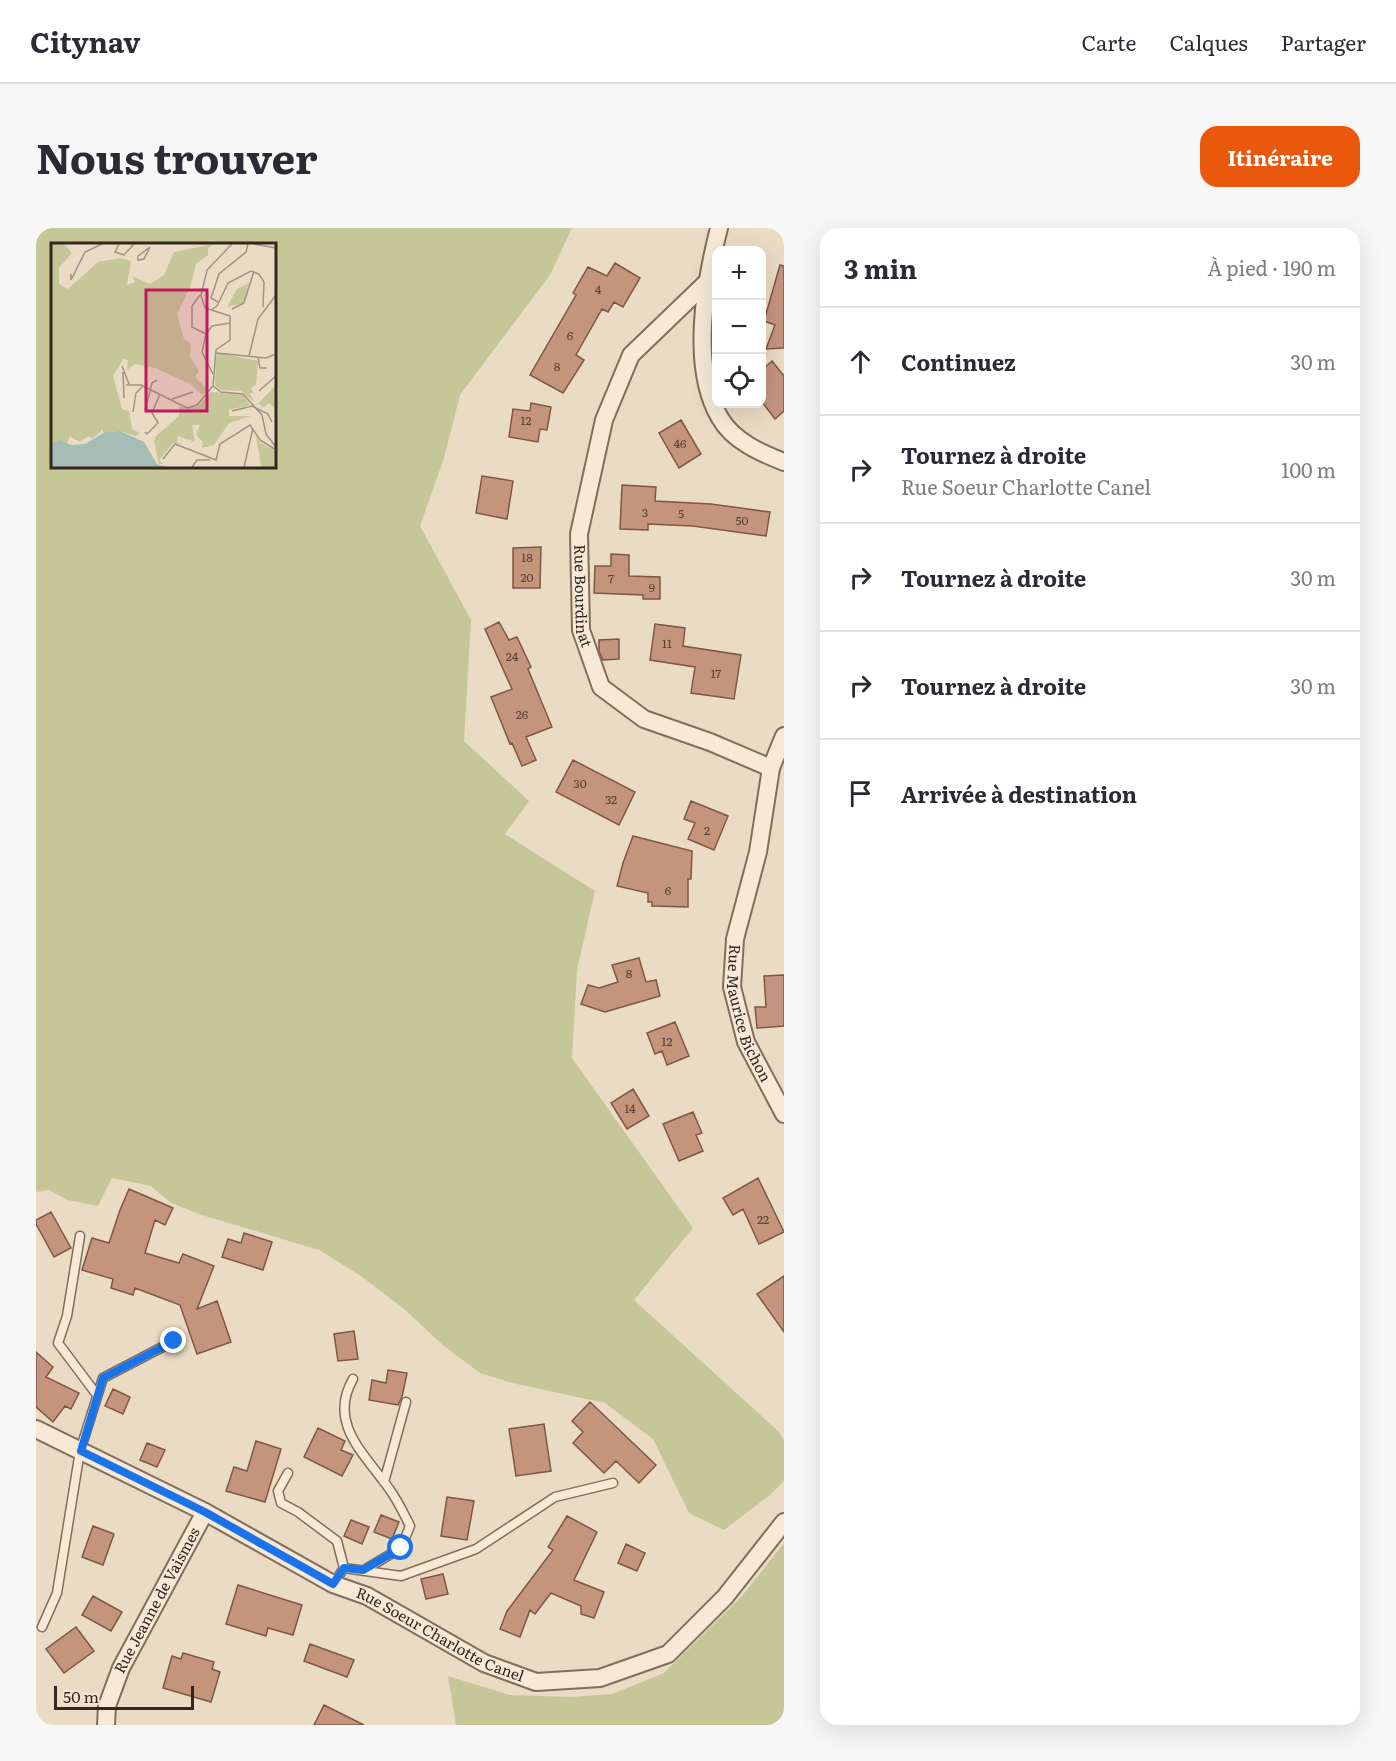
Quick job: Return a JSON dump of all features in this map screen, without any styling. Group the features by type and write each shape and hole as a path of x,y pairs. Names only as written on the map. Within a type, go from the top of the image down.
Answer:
{"street":[{"path":"719,228 708,281 703,334 703,373 712,402 721,420 736,435 759,452 784,462"},
{"name":"Rue Bourdinat","path":"708,281 632,355 604,420 579,534 581,630 601,687 644,719 710,742 771,768"},
{"path":"771,768 784,736"},
{"name":"Rue Maurice Bichon","path":"771,768 758,852 735,939 732,987 746,1042 784,1114"},
{"name":"Rue Soeur Charlotte Canel","path":"36,1429 205,1512 333,1584 367,1596 484,1663 536,1682 600,1678 668,1654 725,1597 784,1522"},
{"name":"Rue Jeanne de Vaismes","path":"106,1725 107,1706 121,1668 205,1512"}],"lane":[{"path":"80,1236 67,1316 58,1343 97,1395"},
{"path":"42,1628 57,1593 81,1451 103,1378 174,1341"},
{"path":"353,1379 344,1409 348,1430 367,1462 384,1482 410,1526 401,1548 363,1570"},
{"path":"384,1482 406,1402"},
{"path":"288,1473 278,1491 281,1503 298,1512 337,1541 344,1568 333,1584"},
{"path":"344,1568 401,1576 476,1548 555,1497 613,1482"}],"green space":[{"path":"36,228 572,228 550,275 460,395 444,458 420,526 471,620 464,741 529,801 505,834 595,891 577,970 572,1058 693,1228 634,1300 779,1432 784,1440 784,1481 770,1495 724,1530 689,1513 653,1439 605,1403 512,1383 480,1373 444,1346 404,1309 361,1276 319,1250 202,1215 171,1203 151,1186 112,1178 98,1206 68,1200 49,1190 36,1192"},
{"path":"784,1543 784,1725 456,1725 448,1676 510,1695 571,1697 612,1694 664,1673 742,1596"}],"building":[{"path":"615,263 640,278 623,307 614,302 608,312 602,309 576,355 584,360 563,393 530,375 576,295 573,293 588,267 607,276"},
{"path":"780,265 784,266 784,348 766,349 775,325 766,322 766,314"},
{"path":"772,361 784,376 784,411 775,419 766,407 766,366"},
{"path":"531,403 551,407 547,430 540,429 538,442 509,437 513,409 530,411"},
{"path":"681,420 701,454 679,468 659,433"},
{"path":"482,476 513,481 507,519 476,513"},
{"path":"622,485 656,487 655,501 711,504 770,512 766,536 693,526 648,524 648,530 620,529"},
{"path":"541,547 540,588 513,588 513,548"},
{"path":"611,554 629,555 629,576 660,577 660,599 643,599 643,595 594,593 595,566 611,566"},
{"path":"499,622 509,640 517,637 531,667 528,669 552,727 526,737 536,760 522,766 512,743 510,744 491,697 512,689 485,629"},
{"path":"655,624 685,628 683,646 741,655 734,699 691,693 695,667 650,660"},
{"path":"619,639 619,659 603,660 599,651 599,640"},
{"path":"573,760 635,792 619,825 556,792"},
{"path":"691,801 728,816 714,850 688,839 695,823 684,819"},
{"path":"633,836 692,851 691,879 688,879 688,907 652,906 652,902 648,902 648,893 617,886"},
{"path":"639,958 646,982 656,980 660,996 605,1012 581,1004 588,985 599,988 618,982 612,965"},
{"path":"784,975 784,1026 757,1028 755,1007 766,1007 764,976"},
{"path":"675,1022 689,1056 667,1065 662,1051 655,1054 647,1033"},
{"path":"633,1089 649,1116 627,1129 611,1103"},
{"path":"693,1112 702,1133 696,1135 703,1151 679,1161 663,1124"},
{"path":"758,1178 784,1232 759,1244 743,1209 733,1215 723,1198"},
{"path":"129,1189 173,1208 165,1225 155,1220 145,1253 179,1263 183,1254 214,1266 197,1309 217,1301 231,1342 197,1354 180,1305 135,1288 133,1295 111,1288 113,1279 82,1270 92,1238 109,1243"},
{"path":"51,1212 71,1248 54,1257 36,1224 36,1220"},
{"path":"244,1233 272,1242 263,1270 222,1257 228,1239 241,1243"},
{"path":"784,1276 784,1332 757,1294"},
{"path":"354,1331 358,1359 338,1361 334,1334"},
{"path":"36,1352 53,1367 46,1377 79,1393 71,1409 65,1406 53,1422 36,1407"},
{"path":"388,1370 407,1373 398,1405 369,1400 372,1380 386,1383"},
{"path":"113,1389 130,1397 123,1414 105,1406"},
{"path":"590,1402 656,1465 639,1483 616,1461 604,1473 573,1443 583,1432 572,1421"},
{"path":"544,1424 551,1471 516,1476 509,1429"},
{"path":"318,1428 345,1441 341,1450 353,1455 342,1476 304,1457"},
{"path":"256,1441 281,1449 265,1502 226,1491 234,1467 247,1471"},
{"path":"147,1443 165,1450 157,1467 140,1460"},
{"path":"447,1497 474,1501 467,1540 441,1536"},
{"path":"381,1515 399,1522 392,1539 374,1532"},
{"path":"567,1516 597,1532 574,1580 604,1592 594,1618 581,1614 581,1606 551,1593 535,1614 530,1610 520,1637 500,1629 507,1611 553,1550 548,1547"},
{"path":"351,1520 369,1527 362,1544 344,1536"},
{"path":"93,1526 114,1534 103,1565 82,1557"},
{"path":"626,1544 645,1553 637,1571 618,1563"},
{"path":"443,1574 448,1594 426,1599 421,1579"},
{"path":"238,1585 302,1605 293,1635 268,1628 266,1636 226,1624"},
{"path":"93,1596 122,1612 111,1631 82,1615"},
{"path":"76,1627 94,1651 64,1673 46,1649"},
{"path":"310,1644 354,1660 347,1677 304,1661"},
{"path":"183,1653 214,1662 212,1669 220,1672 211,1702 163,1688 172,1656 181,1659"},
{"path":"324,1705 364,1725 314,1725"}],"route":[{"path":"174,1341 103,1378 81,1451 205,1512 333,1584 344,1568 363,1570 401,1548"}]}
